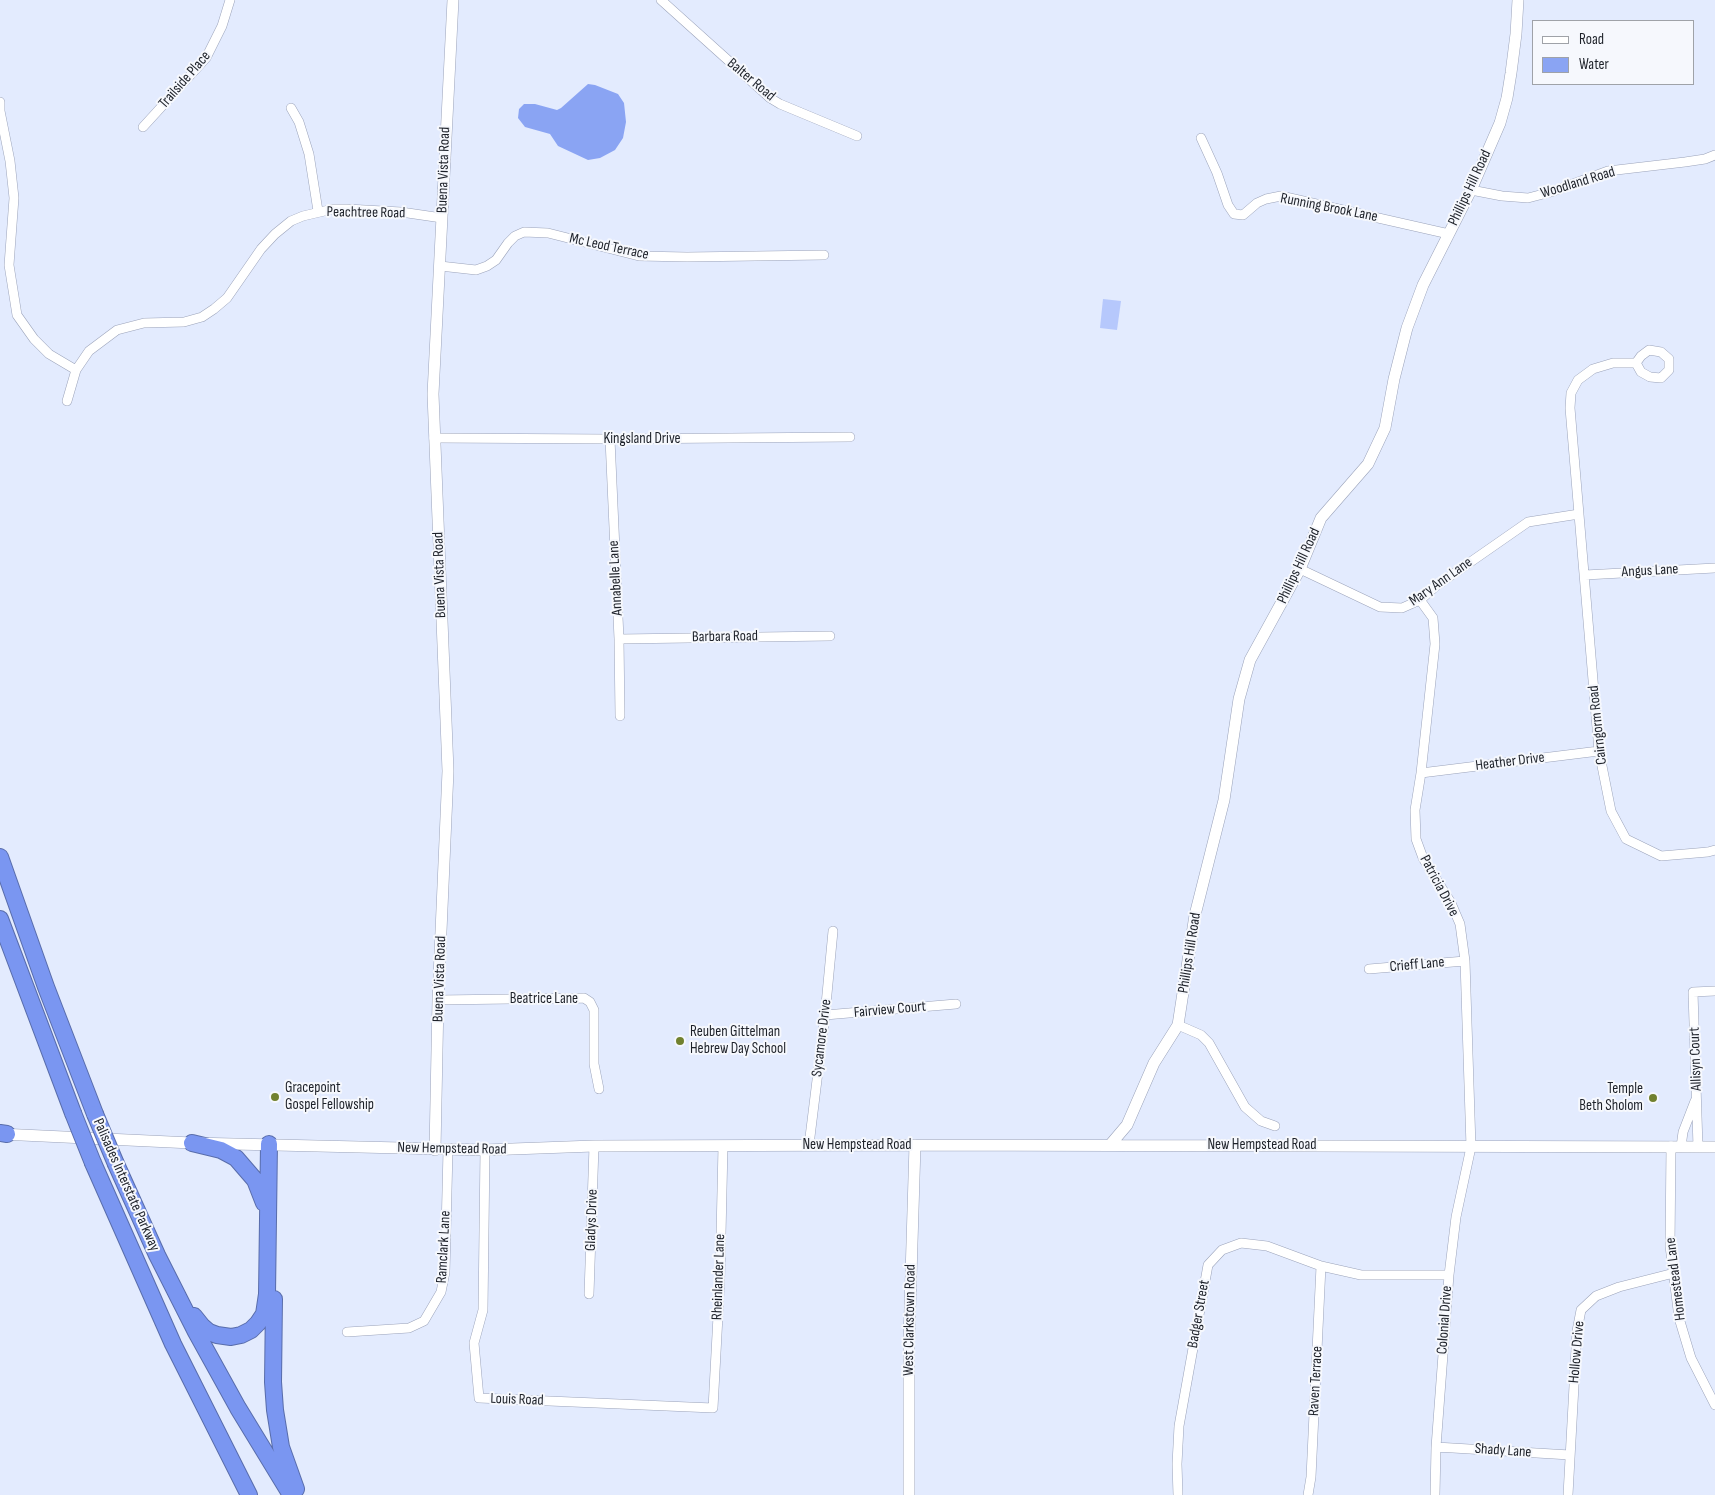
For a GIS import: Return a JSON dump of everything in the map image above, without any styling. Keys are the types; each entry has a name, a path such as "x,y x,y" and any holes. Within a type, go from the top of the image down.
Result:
{"highway":[{"name":"Palisades Interstate Parkway","path":"0,857 36,960 95,1114 145,1229 174,1290 215,1367 291,1495"},
{"name":"Palisades Interstate Parkway","path":"0,919 93,1164 178,1353 250,1495"},
{"path":"0,960 9,969 15,980 64,1091"},
{"path":"192,1143 221,1150 240,1162 257,1185 268,1213"},
{"path":"145,1229 199,1323 212,1334 230,1337 241,1335 250,1330 264,1314 267,1294 268,1213 272,1144"},
{"path":"272,1144 274,1400 281,1447 300,1495"}],"street":[{"name":"Trailside Place","path":"142,127 206,58 215,44 230,0"},
{"name":"Buena Vista Road","path":"435,1150 438,1000 448,771 434,438 434,351 453,0"},
{"name":"Balter Road","path":"661,0 770,98 780,104 858,136"},
{"name":"Phillips Hill Road","path":"1110,1144 1127,1125 1154,1063 1178,1025 1195,915 1224,800 1239,700 1250,660 1300,569 1321,518 1368,464 1385,428 1394,379 1407,328 1423,285 1471,190 1500,122 1507,98 1516,34 1518,0"},
{"path":"0,102 14,198 9,255 10,274 17,315 34,339 49,354 76,370"},
{"path":"291,108 299,122 309,154 318,212"},
{"name":"Running Brook Lane","path":"1201,138 1217,173 1228,205 1234,214 1243,215 1262,201 1281,196 1449,234"},
{"name":"Woodland Road","path":"1471,190 1502,196 1528,198 1608,172 1698,160 1715,155"},
{"name":"Peachtree Road","path":"67,401 76,370 89,351 117,330 144,323 184,322 202,317 227,298 261,249 275,234 291,222 318,212 347,209 401,212 442,218"},
{"name":"Mc Leod Terrace","path":"440,266 476,270 487,266 496,260 515,236 524,232 548,233 639,256 687,258 824,256"},
{"name":"Cairngorm Road","path":"1636,363 1613,363 1593,368 1578,380 1571,393 1570,408 1599,751 1611,811 1626,839 1661,856 1715,850"},
{"name":"Kingsland Drive","path":"434,438 850,437"},
{"name":"Annabelle Lane","path":"610,439 619,639 620,716"},
{"name":"Mary Ann Lane","path":"1300,569 1380,607 1402,608 1420,600 1444,580 1528,522 1579,514"},
{"name":"Angus Lane","path":"1585,575 1715,568"},
{"name":"Patricia Drive","path":"1420,600 1433,618 1436,644 1415,810 1416,839 1423,858 1451,903 1460,924 1465,961 1471,1147"},
{"name":"Barbara Road","path":"619,639 830,636"},
{"name":"Heather Drive","path":"1421,773 1599,751"},
{"name":"Sycamore Drive","path":"809,1145 833,931"},
{"name":"Crieff Lane","path":"1370,969 1465,961"},
{"name":"Allisyn Court","path":"1698,1147 1694,992 1715,991"},
{"name":"Beatrice Lane","path":"438,1000 584,998 590,1002 594,1010 594,1064 599,1088"},
{"name":"Fairview Court","path":"825,1015 956,1004"},
{"path":"1178,1025 1201,1036 1209,1043 1240,1099 1250,1113 1260,1121 1276,1126"},
{"name":"Homestead Lane","path":"1697,1096 1676,1147 1670,1246 1679,1318 1691,1358 1715,1405"},
{"name":"New Hempstead Road","path":"2,1134 192,1143 435,1150 594,1146 1110,1144 1715,1147"},
{"name":"West Clarkstown Road","path":"909,1495 909,1341 914,1145"},
{"name":"Gladys Drive","path":"589,1294 594,1146"},
{"name":"Rheinlander Lane","path":"713,1408 720,1279 723,1146"},
{"name":"Colonial Drive","path":"1435,1495 1436,1446 1449,1275 1456,1217 1471,1147"},
{"name":"Ramclark Lane","path":"347,1332 409,1328 424,1320 441,1292 445,1272 448,1150"},
{"name":"Louis Road","path":"484,1150 483,1310 474,1343 479,1398 713,1408"},
{"name":"Badger Street","path":"1178,1495 1177,1464 1180,1426 1208,1265 1222,1250 1241,1243 1267,1246 1321,1266 1361,1275 1449,1275"},
{"name":"Raven Terrace","path":"1308,1495 1311,1477 1321,1266"},
{"name":"Hollow Drive","path":"1568,1495 1577,1331 1581,1310 1596,1296 1619,1287 1674,1273"},
{"name":"Shady Lane","path":"1436,1446 1570,1455"}],"shaded area":[{"path":"1103,299 1121,301 1117,330 1100,328"}],"water":[{"path":"588,84 618,94 624,103 626,122 623,138 615,150 600,158 588,160 558,146 550,134 525,127 518,118 519,109 524,104 535,104 557,110"}],"place":[{"name":"Reuben Gittelman Hebrew Day School","path":"680,1041"},
{"name":"Gracepoint Gospel Fellowship","path":"275,1097"},
{"name":"Temple Beth Sholom","path":"1653,1098"}]}
